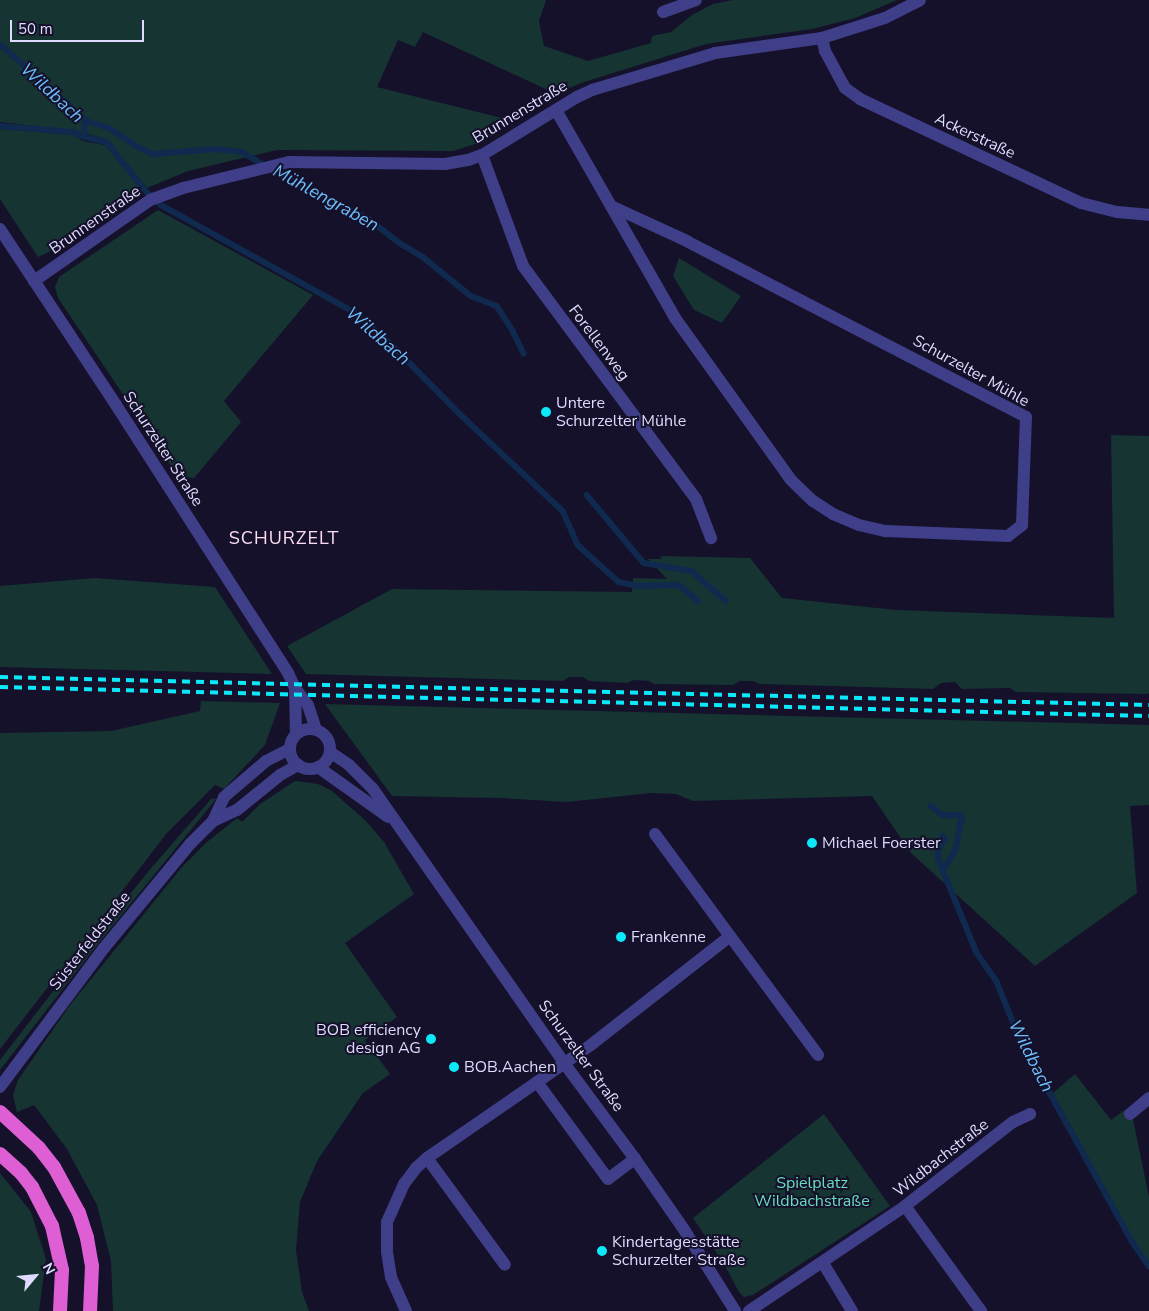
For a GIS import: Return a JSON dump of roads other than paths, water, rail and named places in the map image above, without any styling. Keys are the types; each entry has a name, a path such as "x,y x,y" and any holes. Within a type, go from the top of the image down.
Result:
{"highway":[{"path":"0,1112 39,1148 54,1167 79,1213 87,1238 92,1266 90,1311"},
{"path":"0,1154 21,1173 32,1187 52,1226 62,1270 60,1311"}],"street":[{"path":"663,12 696,0"},
{"name":"Brunnenstraße","path":"34,281 150,200 162,195 289,162 445,164 468,160 482,155 592,90 715,53 822,38 885,18 920,0"},
{"name":"Ackerstraße","path":"822,38 825,51 845,88 860,99 1081,203 1117,212 1149,215"},
{"name":"Schurzelter Mühle","path":"556,110 675,318 791,480 813,501 833,514 859,525 886,532 1008,536 1022,525 1026,417 687,241 613,207"},
{"name":"Forellenweg","path":"482,155 523,266 696,499 711,538"},
{"name":"Schurzelter Straße","path":"0,229 116,405 288,674 295,688 308,704 316,729"},
{"name":"Schurzelter Straße","path":"295,688 296,734"},
{"path":"305,729 316,729 327,738 330,752 328,758 318,767 308,769 298,765 292,758 290,749 296,734 305,729"},
{"name":"Süsterfeldstraße","path":"213,821 224,797 266,761 290,749"},
{"name":"Schurzelter Straße","path":"330,752 362,778 396,823 564,1063 683,1228 735,1311"},
{"name":"Süsterfeldstraße","path":"0,1087 133,912 190,844 213,821 236,810 280,776 298,765"},
{"name":"Schurzelter Straße","path":"318,767 396,823"},
{"path":"655,834 818,1055"},
{"path":"406,1311 391,1276 387,1251 387,1222 404,1184 427,1158 611,1030 730,936"},
{"path":"537,1082 608,1179 635,1159"},
{"path":"1130,1114 1149,1098"},
{"name":"Wildbachstraße","path":"749,1311 905,1206 1013,1122 1030,1114"},
{"path":"427,1158 505,1265"},
{"path":"905,1206 981,1311"},
{"path":"823,1263 852,1311"}],"waterway":[{"name":"Mühlengraben","path":"0,44 87,121 109,128 138,147 153,154 215,149 242,152 279,174 369,219 398,242 423,257 471,296 497,306 513,331 524,354"},
{"name":"Wildbach","path":"87,121 85,124 85,137 107,142 144,189 161,205 354,312 392,345 461,415 563,511 578,545 619,582 638,586 679,585 698,601"},
{"path":"0,126 73,132 85,137"},
{"name":"Mühlengraben","path":"587,495 644,563 692,571 726,601"},
{"name":"Mühlengraben","path":"931,806 943,815 960,815 962,818 956,850 944,870"},
{"name":"Wildbach","path":"943,836 945,839 939,850 939,860 977,953 997,982 1016,1029 1050,1093 1132,1241 1149,1266"}],"railway":[{"path":"0,677 1149,705"},
{"path":"0,687 1149,716"}],"place":[{"name":"Untere Schurzelter Mühle","path":"546,412"},
{"name":"Michael Foerster","path":"812,843"},
{"name":"Frankenne","path":"621,937"},
{"name":"BOB efficiency design AG","path":"431,1039"},
{"name":"BOB.Aachen","path":"454,1067"},
{"name":"Kindertagesstätte Schurzelter Straße","path":"602,1251"}],"district":[{"name":"SCHURZELT","path":"284,538"}],"park label":[{"name":"Spielplatz Wildbachstraße","path":"812,1192"}]}
